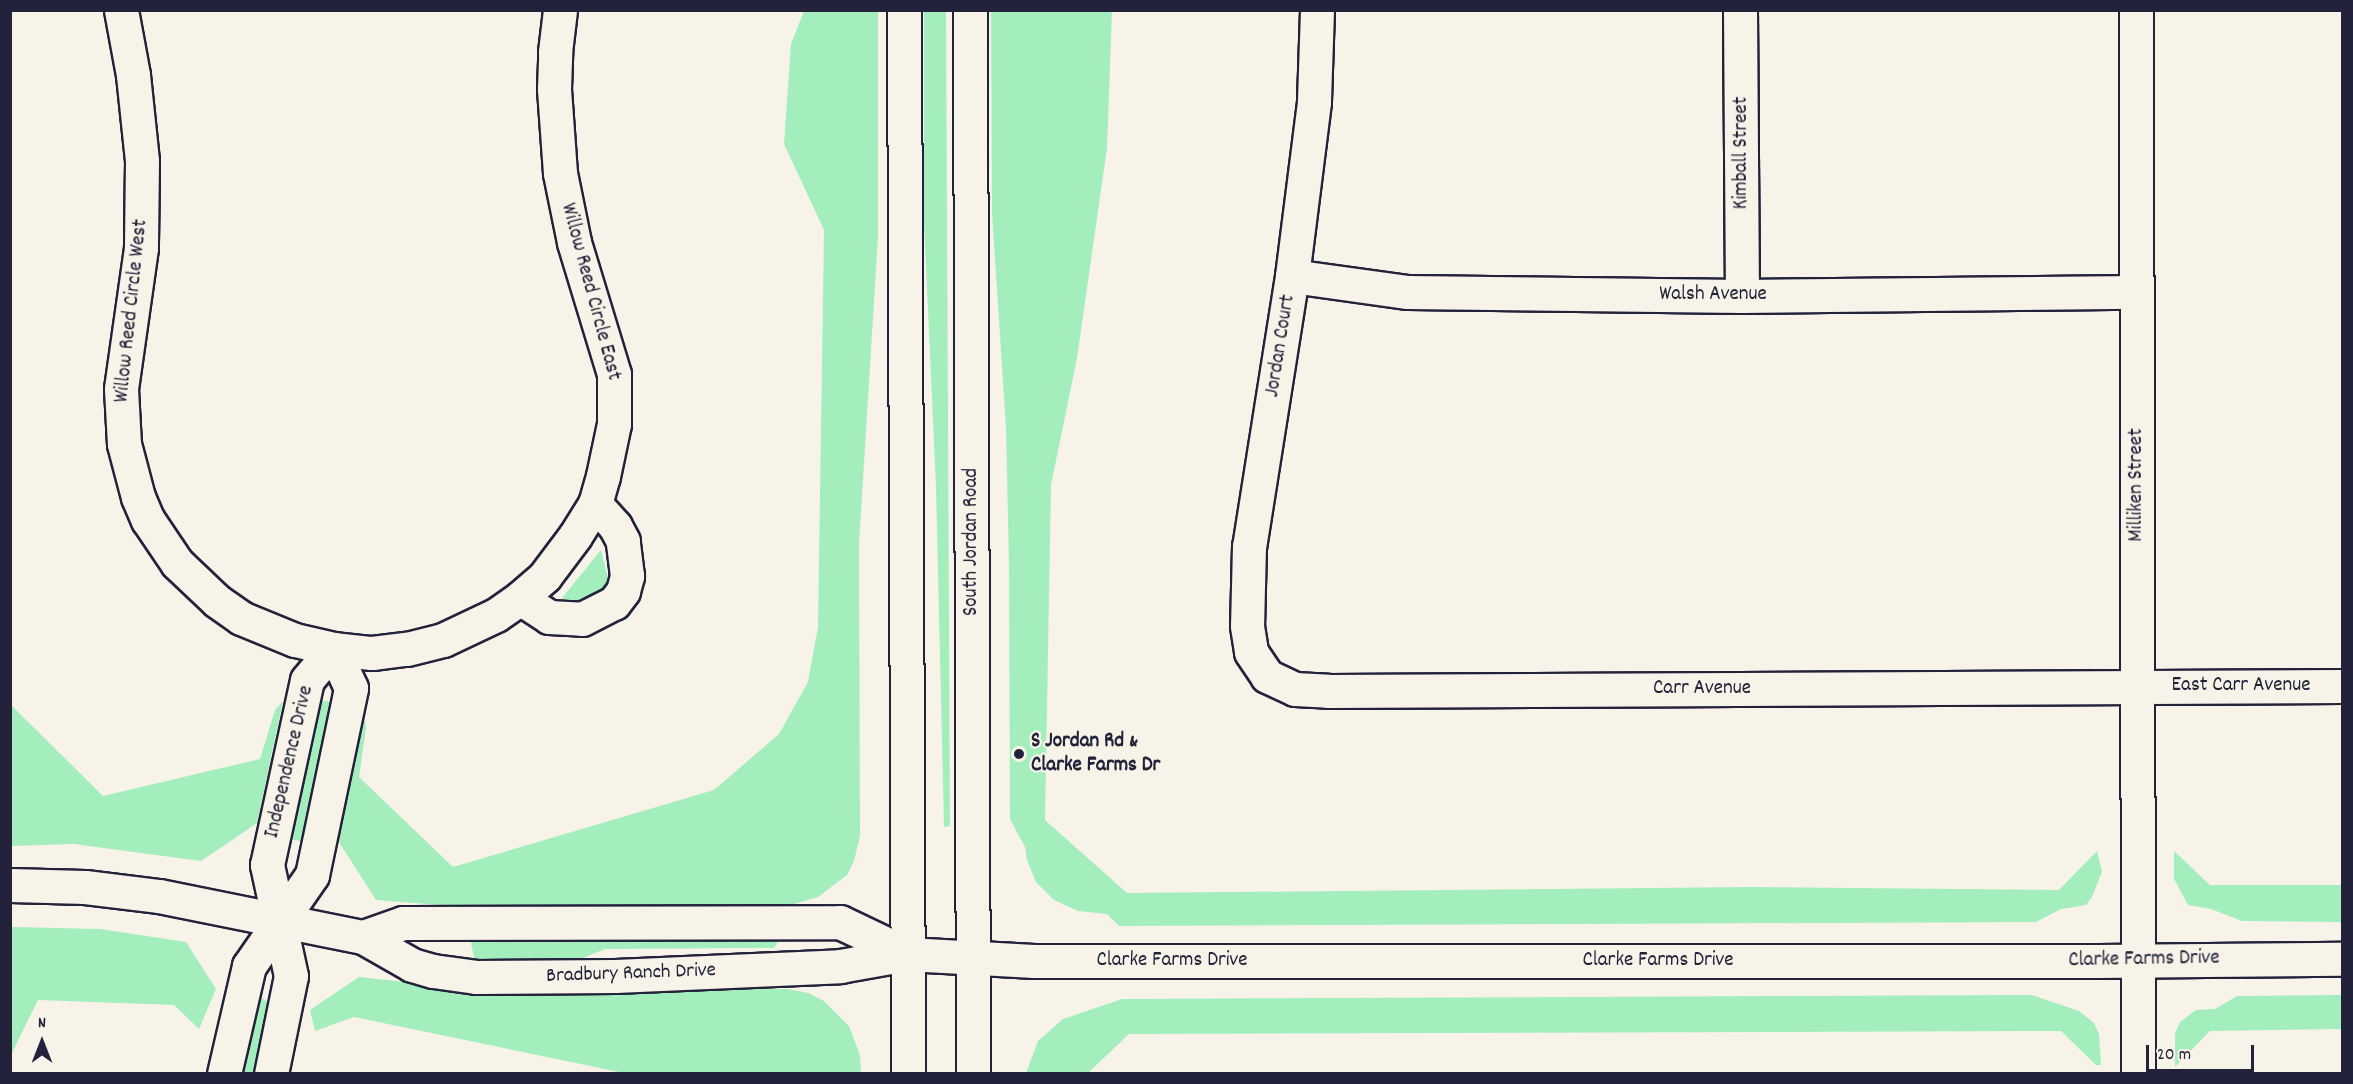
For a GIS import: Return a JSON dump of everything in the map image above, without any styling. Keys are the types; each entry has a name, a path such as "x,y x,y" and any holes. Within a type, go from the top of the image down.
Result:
{"street":[{"name":"Willow Reed Circle West","path":"121,10 133,75 142,161 141,248 121,389 124,444 138,497 148,520 177,563 217,601 241,618 271,632 333,649"},
{"name":"Willow Reed Circle East","path":"333,649 372,653 407,649 443,640 496,615 545,576 560,558 595,504 614,424 614,374 574,242 560,173 555,132 554,79 560,10"},
{"path":"904,10 908,1074"},
{"name":"South Jordan Road","path":"970,10 973,1074"},
{"name":"Jordan Court","path":"1267,676 1251,652 1247,626 1249,546 1292,276 1314,102 1317,10"},
{"name":"Kimball Street","path":"1740,10 1742,296"},
{"name":"Milliken Street","path":"2136,10 2138,1074"},
{"name":"Walsh Avenue","path":"1292,276 1408,292 1742,296 2136,292"},
{"path":"520,598 549,617 582,619 614,603 623,591 627,576 623,541 615,525 595,504"},
{"name":"Independence Drive","path":"224,1074 249,966 278,921 312,875 351,687 333,649 307,680 267,865 278,921 291,976 271,1074"},
{"name":"Carr Avenue","path":"1267,676 1295,689 1329,691 2139,687"},
{"name":"East Carr Avenue","path":"2139,687 2343,686"},
{"name":"Bradbury Ranch Drive","path":"10,885 123,890 363,937 412,965 434,972 476,977 615,976 840,966 907,954 973,960"},
{"name":"Bradbury Ranch Drive","path":"363,937 403,923 840,922 907,954"},
{"name":"Clarke Farms Drive","path":"973,960 2343,959"}],"green space":[{"path":"804,11 878,11 878,237 859,544 860,836 854,861 847,875 818,897 777,909 491,909 376,900 337,839 363,709 366,728 359,777 453,867 714,790 779,734 808,682 818,627 824,230 784,144 791,44"},
{"path":"924,11 946,11 950,826 944,827 936,487 924,222"},
{"path":"991,11 1112,11 1107,148 1077,358 1051,485 1045,820 1127,893 1751,887 2059,890 2097,851 2102,872 2092,897 2086,905 2061,909 2036,922 1119,926 1107,914 1078,911 1054,900 1036,882 1027,860 1025,847 1010,819 1006,428 992,213"},
{"path":"601,550 608,578 602,591 573,602 562,598"},
{"path":"283,701 257,823 201,861 74,844 11,846 11,705 103,796 260,759 275,710"},
{"path":"319,701 328,701 331,706 305,839 299,841 291,839 288,834"},
{"path":"2174,851 2210,885 2342,885 2342,922 2242,921 2211,909 2188,905 2174,879"},
{"path":"11,927 100,929 186,942 216,989 199,1029 174,1005 38,1000 11,1055"},
{"path":"477,936 776,936 778,942 774,948 605,949 578,960 475,962 471,943"},
{"path":"359,977 468,989 788,989 808,993 824,1001 849,1026 860,1055 861,1073 624,1073 354,1017 315,1031 310,1010"},
{"path":"2032,995 2079,1011 2094,1023 2099,1034 2101,1065 2096,1065 2061,1031 1129,1034 1088,1073 1026,1073 1038,1041 1063,1019 1122,999"},
{"path":"2342,995 2342,1029 2210,1031 2175,1067 2175,1034 2180,1022 2196,1010 2215,1009 2237,996"},
{"path":"262,998 271,1005 257,1073 239,1074 257,1000"}],"place":[{"name":"S Jordan Rd & Clarke Farms Dr","path":"1019,754"}]}
